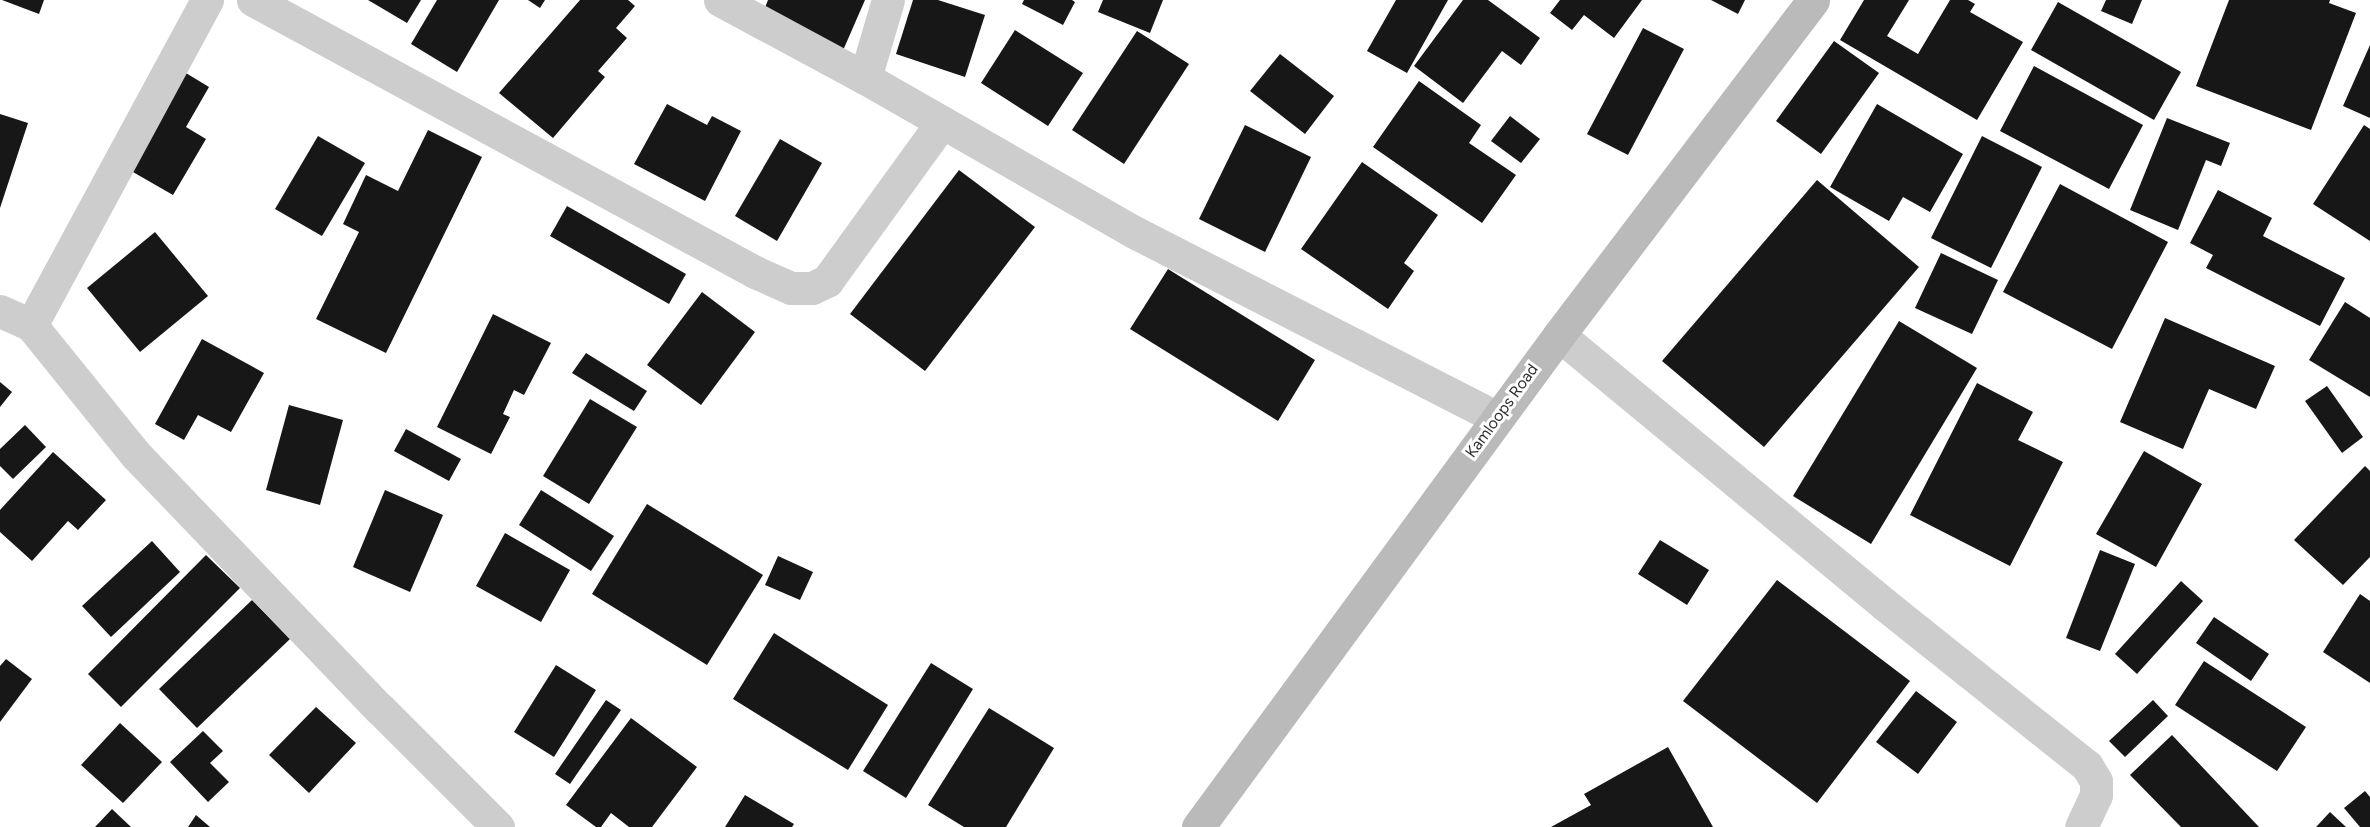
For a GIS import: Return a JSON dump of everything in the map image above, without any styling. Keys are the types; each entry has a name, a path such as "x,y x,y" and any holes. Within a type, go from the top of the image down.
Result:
{"main road":[{"name":"Kamloops Road","path":"1198,827 1559,334 1813,0"}],"street":[{"path":"31,325 207,0"},
{"path":"253,0 734,261 791,288 812,288 827,281 942,122"},
{"path":"720,0 865,78 1136,233 1497,418"},
{"path":"865,78 888,0"},
{"path":"0,311 31,325 136,455 380,709 498,827"},
{"path":"1559,334 1884,604 2087,766 2096,781 2096,795 2083,826"}],"building":[{"path":"2,0 44,0 39,14"},
{"path":"368,0 421,0 407,23"},
{"path":"437,0 499,0 457,72 411,44"},
{"path":"528,0 545,0 540,8"},
{"path":"580,0 628,0 635,6 616,28 627,38 598,71 605,77 553,138 499,93"},
{"path":"768,0 865,0 841,55 760,20"},
{"path":"913,0 938,0 985,15 965,77 896,54"},
{"path":"1024,0 1072,0 1075,2 1063,25 1022,4"},
{"path":"1103,0 1163,0 1150,33 1098,12"},
{"path":"1396,0 1448,0 1407,73 1367,51"},
{"path":"1463,0 1488,0 1540,38 1521,65 1502,51 1463,103 1414,66"},
{"path":"1560,0 1642,0 1614,38 1584,15 1572,30 1550,13"},
{"path":"1711,0 1745,0 1738,14"},
{"path":"1864,0 1909,0 1887,36 1918,54 1950,0 1968,0 1975,4 1970,12 2023,42 1977,120 1840,40"},
{"path":"2106,0 2142,0 2132,24 2101,11"},
{"path":"2229,0 2330,0 2329,3 2356,13 2311,130 2196,86"},
{"path":"2058,2 2181,72 2154,120 2031,50"},
{"path":"1643,28 1684,49 1628,155 1587,134"},
{"path":"1015,30 1083,73 1048,126 981,83"},
{"path":"1137,31 1189,64 1124,164 1072,130"},
{"path":"1834,41 1879,73 1821,154 1776,121"},
{"path":"2370,45 2370,118 2343,106"},
{"path":"1280,54 1334,96 1305,134 1250,91"},
{"path":"2034,66 2143,125 2109,189 2000,131"},
{"path":"176,67 209,87 186,127 206,139 173,195 119,164"},
{"path":"1419,81 1481,125 1469,143 1516,175 1482,223 1373,147"},
{"path":"667,104 707,125 712,116 741,131 705,201 634,164"},
{"path":"1877,104 1963,154 1930,212 1903,197 1889,221 1830,187"},
{"path":"0,114 28,123 0,208"},
{"path":"1510,116 1540,139 1521,163 1491,141"},
{"path":"2167,118 2230,143 2221,166 2206,160 2178,230 2130,210"},
{"path":"1245,125 1311,157 1265,252 1199,219"},
{"path":"2364,125 2370,129 2370,241 2313,204"},
{"path":"428,130 482,157 386,353 316,319 359,232 343,224 366,175 398,191"},
{"path":"318,136 365,163 322,236 275,209"},
{"path":"1982,136 2042,167 1991,268 1931,238"},
{"path":"780,139 822,163 777,241 735,216"},
{"path":"1362,162 1438,215 1404,263 1414,271 1388,309 1301,249"},
{"path":"959,170 1035,227 925,371 850,314"},
{"path":"1817,180 1919,267 1764,447 1662,361"},
{"path":"2060,184 2168,242 2112,349 2003,292"},
{"path":"2218,190 2272,218 2263,236 2345,278 2320,326 2206,268 2213,255 2190,243"},
{"path":"567,206 686,274 669,304 550,236"},
{"path":"155,232 208,296 140,352 87,288"},
{"path":"1941,253 1998,280 1972,334 1915,308"},
{"path":"1168,269 1315,360 1278,421 1130,329"},
{"path":"702,292 755,332 701,405 647,365"},
{"path":"2345,302 2370,318 2370,397 2309,360"},
{"path":"493,314 551,343 524,395 514,390 503,414 510,417 491,454 437,427"},
{"path":"2165,318 2275,366 2256,409 2209,389 2183,449 2120,422"},
{"path":"1899,321 1977,368 1871,544 1793,496"},
{"path":"202,339 264,373 231,432 198,415 184,440 155,424"},
{"path":"586,353 647,391 634,411 572,373"},
{"path":"0,382 12,392 0,407"},
{"path":"1977,383 2033,412 2018,440 2063,462 2010,566 1910,515"},
{"path":"2327,386 2363,437 2342,453 2305,401"},
{"path":"590,399 637,427 589,504 543,476"},
{"path":"289,405 343,420 320,505 266,490"},
{"path":"25,425 46,447 13,479 0,466 0,449"},
{"path":"406,429 461,459 449,481 394,451"},
{"path":"2144,451 2202,484 2156,567 2096,534"},
{"path":"53,452 106,500 78,530 68,521 32,561 0,532 0,510"},
{"path":"2365,466 2370,471 2370,557 2343,585 2294,540"},
{"path":"385,490 443,515 410,592 353,567"},
{"path":"541,490 614,536 591,571 519,525"},
{"path":"647,504 763,575 707,665 592,594"},
{"path":"505,533 570,570 541,622 476,586"},
{"path":"1660,540 1709,570 1687,605 1638,574"},
{"path":"152,541 180,572 111,637 82,606"},
{"path":"2100,550 2135,564 2100,651 2066,638"},
{"path":"206,555 240,588 121,707 88,674"},
{"path":"778,556 813,572 800,600 765,585"},
{"path":"1777,580 1910,681 1817,803 1683,701"},
{"path":"2181,581 2203,601 2137,674 2115,654"},
{"path":"2360,594 2370,601 2370,683 2323,652"},
{"path":"252,600 290,639 197,728 159,689"},
{"path":"2214,617 2269,654 2251,681 2196,643"},
{"path":"774,633 888,705 848,770 733,699"},
{"path":"6,659 32,679 0,722 0,666"},
{"path":"2204,661 2306,727 2277,771 2175,705"},
{"path":"931,663 973,689 906,798 863,771"},
{"path":"556,665 596,690 554,757 514,732"},
{"path":"1916,691 1957,722 1918,774 1876,742"},
{"path":"606,700 621,710 570,784 555,774"},
{"path":"2153,700 2168,716 2125,757 2109,741"},
{"path":"316,707 356,743 309,793 269,755"},
{"path":"989,708 1054,748 1006,827 964,827 928,805"},
{"path":"631,718 697,767 652,827 629,827 611,813 601,827 596,827 566,805"},
{"path":"120,723 162,762 123,803 81,765"},
{"path":"203,731 223,751 210,763 229,782 208,802 170,762"},
{"path":"2172,735 2259,827 2181,827 2130,775"},
{"path":"1668,747 1713,827 1551,827 1591,805 1584,794"},
{"path":"2365,791 2370,797 2370,827 2360,827 2344,808"},
{"path":"745,795 794,824 792,827 725,827"},
{"path":"112,809 131,827 95,827"},
{"path":"2330,812 2346,827 2316,827"},
{"path":"196,815 210,827 188,827"}]}
